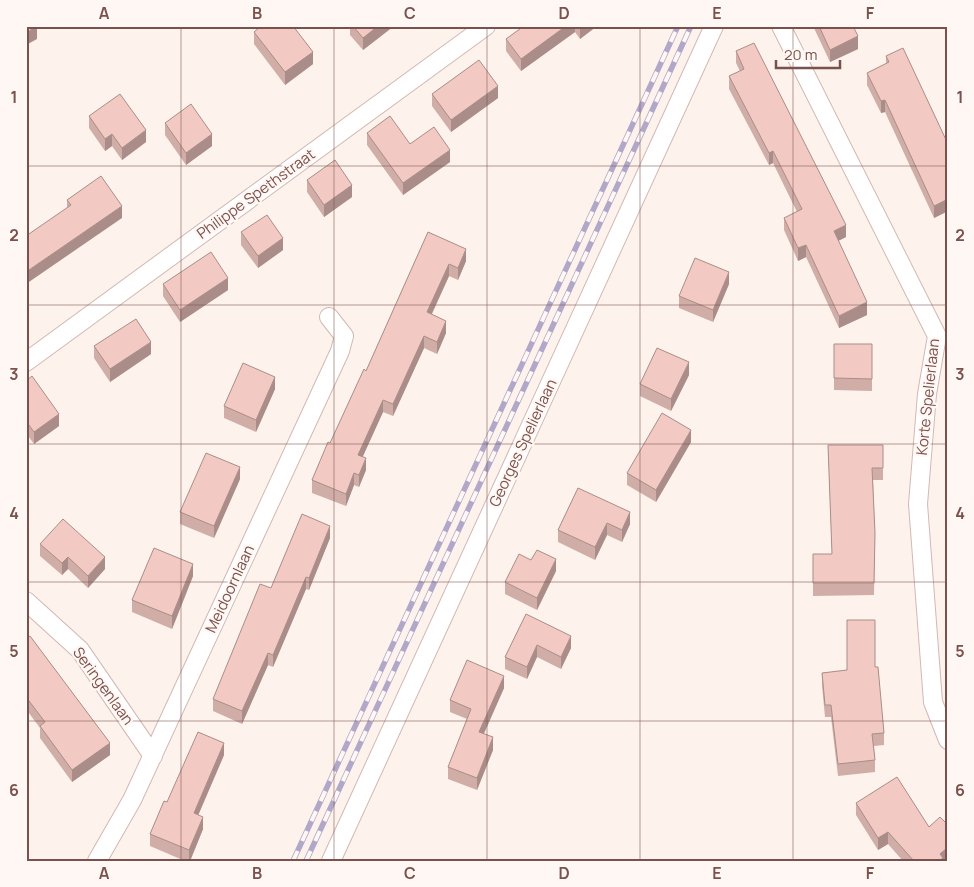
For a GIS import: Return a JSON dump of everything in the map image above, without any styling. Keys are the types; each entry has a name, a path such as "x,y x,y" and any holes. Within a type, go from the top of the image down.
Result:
{"street":[{"name":"Philippe Spethstraat","path":"26,362 486,26"},
{"name":"Georges Spelierlaan","path":"331,861 714,26"},
{"name":"Korte Spelierlaan","path":"781,26 942,333 927,394 918,504 933,702 948,740"},
{"name":"Meidoornlaan","path":"97,861 132,800 153,756 340,351 344,336 329,316"},
{"name":"Seringenlaan","path":"26,601 80,650 153,756"}],"building":[{"path":"26,26 37,26 26,33"},
{"path":"261,26 293,26 313,52 285,72 254,32"},
{"path":"353,26 378,26 363,38"},
{"path":"524,26 566,26 521,59 506,39"},
{"path":"819,26 853,26 858,36 830,50"},
{"path":"754,43 846,225 834,231 867,302 839,316 806,245 798,248 784,218 802,209 773,151 769,153 729,76 744,69 736,51"},
{"path":"903,48 948,144 948,199 934,206 885,100 881,101 867,73 889,62 886,56"},
{"path":"479,60 498,86 451,120 432,94"},
{"path":"120,94 146,130 122,148 112,134 105,139 89,116"},
{"path":"191,104 212,134 186,153 165,123"},
{"path":"390,116 410,144 434,127 450,150 403,183 367,133"},
{"path":"335,160 352,185 324,205 307,180"},
{"path":"101,176 122,206 26,272 26,236 71,205 67,200"},
{"path":"267,215 283,238 258,256 241,232"},
{"path":"428,232 466,249 458,268 449,264 427,312 446,321 437,342 424,336 393,404 383,400 358,455 366,458 359,475 354,473 346,494 312,480 328,442 330,443 364,369 366,371"},
{"path":"211,252 228,278 180,310 163,284"},
{"path":"695,258 729,272 713,310 679,296"},
{"path":"136,319 151,342 110,369 94,346"},
{"path":"834,344 872,344 872,379 834,378"},
{"path":"657,348 689,362 671,399 640,384"},
{"path":"243,363 275,377 256,420 224,406"},
{"path":"32,376 59,414 34,432 26,421 26,381"},
{"path":"662,413 691,430 656,490 627,473"},
{"path":"828,445 883,445 883,468 872,468 875,533 874,583 813,583 813,554 832,554"},
{"path":"206,453 240,467 214,526 180,512"},
{"path":"578,488 630,512 622,530 607,523 595,547 558,530"},
{"path":"302,514 330,526 309,578 306,577 273,655 268,653 242,711 213,699 260,584 271,588"},
{"path":"63,519 105,557 88,576 68,557 62,563 40,544"},
{"path":"154,548 193,564 172,616 132,600"},
{"path":"537,550 556,559 537,598 505,582 519,554 531,560"},
{"path":"526,614 571,636 561,657 537,645 527,667 505,657"},
{"path":"847,620 875,620 875,667 878,667 884,733 872,734 875,760 838,764 831,705 825,705 822,673 847,670"},
{"path":"30,636 110,743 72,770 40,726 45,722 26,697 26,638"},
{"path":"467,660 504,676 479,732 493,737 477,778 448,767 471,709 450,700"},
{"path":"198,732 224,743 194,813 203,817 189,850 150,834 164,801 167,802"},
{"path":"897,777 929,827 940,817 948,825 948,847 940,854 943,858 939,861 914,861 888,832 878,838 856,803"}],"railway":[{"path":"293,861 678,26"},
{"path":"306,861 691,26"}]}
